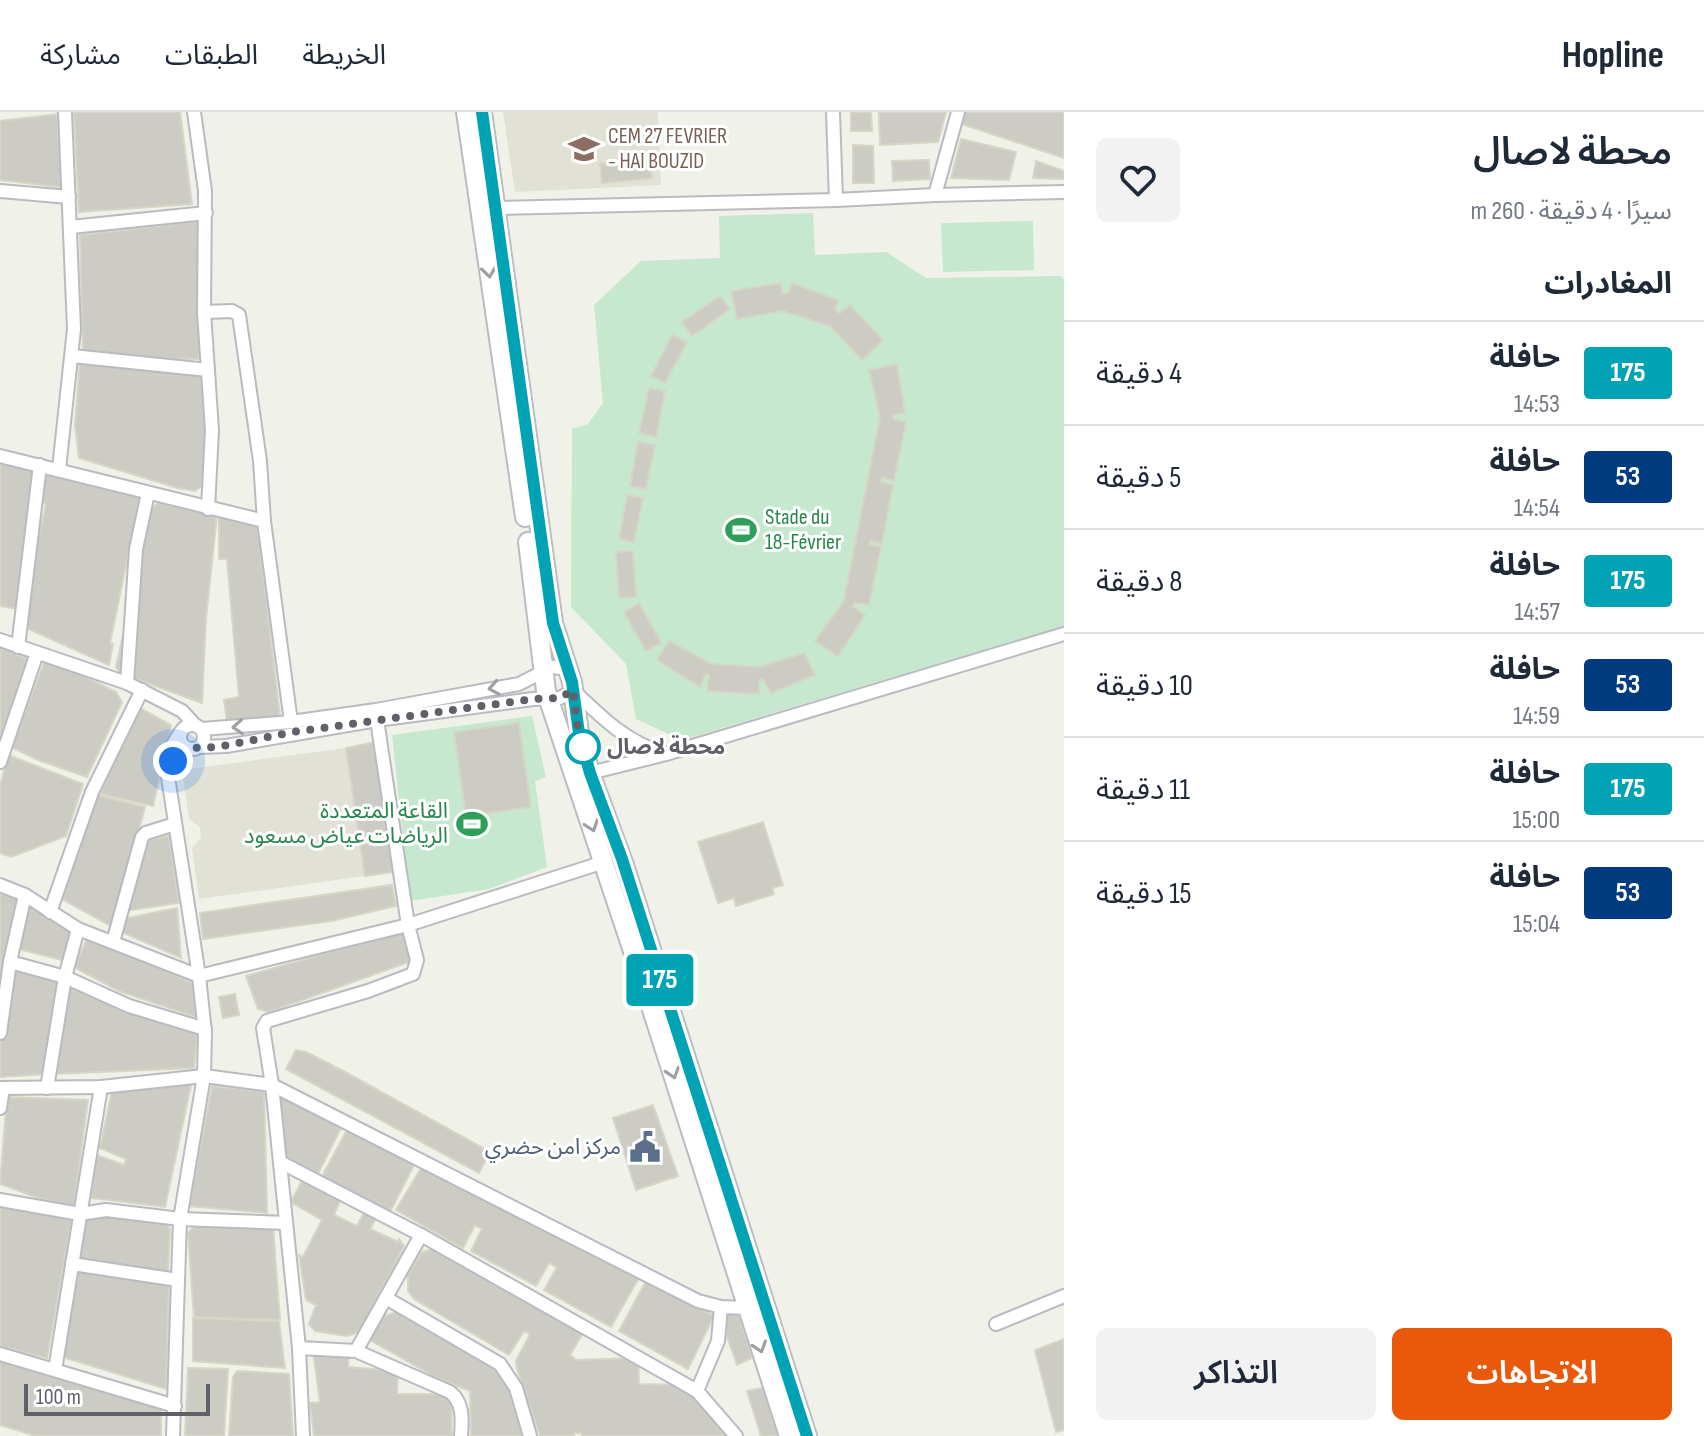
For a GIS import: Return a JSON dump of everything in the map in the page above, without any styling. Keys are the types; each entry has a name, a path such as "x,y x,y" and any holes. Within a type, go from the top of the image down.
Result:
{"main road":[{"path":"466,112 548,699 604,862 789,1436"},
{"path":"482,112 553,623 573,690 579,733 807,1436"}],"street":[{"path":"59,469 72,356 71,227 65,112"},
{"path":"194,112 206,213 204,312 212,441 208,509"},
{"path":"833,112 836,200"},
{"path":"935,195 958,112"},
{"path":"0,191 69,197"},
{"path":"495,208 1064,192"},
{"path":"71,227 206,213"},
{"path":"204,312 232,311 239,315 291,722"},
{"path":"72,356 208,370"},
{"path":"0,456 264,521"},
{"path":"18,647 40,465"},
{"path":"127,683 136,549 148,493"},
{"path":"590,773 666,754 1064,634"},
{"path":"0,640 127,683 182,711 205,737 177,756 167,771"},
{"path":"0,762 37,653"},
{"path":"173,1436 180,1219 204,1076 205,1029 167,771 169,751 181,731 190,724 199,727 291,722 519,684 552,667 568,669"},
{"path":"50,912 92,792 142,690"},
{"path":"164,703 181,731 182,743 193,748 218,747 377,720 560,698 573,690 602,719 626,737 666,754"},
{"path":"303,1436 299,1348 272,1085 263,1031 266,1023 413,974 417,960 408,925 377,720"},
{"path":"113,942 142,837 175,824"},
{"path":"0,885 25,895 78,929 199,976 408,925 604,862"},
{"path":"0,1033 10,962 25,895"},
{"path":"47,1088 65,977 78,929"},
{"path":"10,962 65,977 129,1006 205,1029"},
{"path":"0,1108 2,1088 101,1087 204,1076 272,1085 698,1301 721,1307 747,1308"},
{"path":"55,1370 101,1087"},
{"path":"280,1162 421,1235 697,1391 736,1436"},
{"path":"0,1200 80,1214 106,1210 180,1219 286,1223"},
{"path":"356,1351 421,1235"},
{"path":"72,1264 178,1280"},
{"path":"996,1324 1064,1296"},
{"path":"386,1298 500,1364 516,1388 530,1436"},
{"path":"697,1391 718,1341 721,1307"},
{"path":"299,1348 356,1351 455,1396 461,1408 461,1436"},
{"path":"0,1354 175,1406"}],"shaded area":[{"name":"CEM 27 FEVRIER - HAI BOUZID","path":"503,112 658,112 661,185 515,192"},
{"path":"346,748 365,876 199,899 192,848 201,838 200,827 189,819 182,770"}],"green space":[{"name":"Stade du 18-Février","path":"813,213 815,255 886,252 926,278 1061,276 1064,280 1064,626 682,740 636,719 626,664 571,607 572,429 588,424 603,403 594,305 641,261 720,258 719,216"},
{"path":"1033,221 1034,270 943,272 941,223"},
{"name":"القاعة المتعددة الرياضات عياض مسعود","path":"532,716 546,777 535,781 547,867 489,889 410,901 392,735"}],"building":[{"path":"74,112 180,112 192,204 79,212"},
{"path":"851,112 871,112 872,131 851,131"},
{"path":"879,112 946,112 938,142 880,145"},
{"path":"966,112 1064,112 1064,158 962,124"},
{"path":"57,114 61,187 0,180 0,121"},
{"path":"961,139 1016,152 1009,180 951,178"},
{"path":"853,145 873,146 874,183 853,183"},
{"path":"650,159 652,178 602,183 600,164"},
{"path":"929,160 930,179 893,181 892,161"},
{"path":"1036,161 1064,171 1064,179 1033,178"},
{"path":"201,221 199,359 130,358 83,353 80,235"},
{"path":"781,283 782,293 788,293 792,283 838,300 835,310 840,313 850,305 883,340 862,360 830,326 783,311 737,319 731,291"},
{"path":"720,296 730,309 692,336 682,322"},
{"path":"672,335 687,342 665,383 651,376"},
{"path":"80,360 205,375 205,484 195,491 178,488 79,458 75,425"},
{"path":"897,364 905,413 893,415 893,419 906,422 894,481 882,477 881,482 893,485 882,543 870,541 869,544 881,547 869,605 855,603 852,606 865,615 838,656 815,641 844,601 880,417 869,370"},
{"path":"649,388 665,391 656,437 639,433"},
{"path":"638,442 655,445 646,489 630,486"},
{"path":"0,463 35,471 18,609 0,606"},
{"path":"47,472 140,497 110,643 113,644 109,665 26,628 37,544 46,505 41,500"},
{"path":"627,495 643,498 634,542 619,539"},
{"path":"158,503 217,515 206,618 202,703 120,673 116,667 151,509"},
{"path":"219,517 257,523 280,716 227,722 224,700 239,697 227,559 219,559"},
{"path":"633,551 636,597 619,598 616,552"},
{"path":"639,603 661,643 646,651 624,612"},
{"path":"669,641 712,664 760,667 804,653 815,675 771,693 763,679 759,681 759,694 707,691 709,675 706,674 700,687 657,660"},
{"path":"0,648 28,659 0,741"},
{"path":"46,658 116,692 122,702 87,777 11,747"},
{"path":"136,706 171,725 153,806 101,794 106,771"},
{"path":"519,723 531,807 466,816 454,732"},
{"path":"375,742 393,872 365,876 346,748"},
{"path":"8,755 83,784 66,836 11,857 0,853 0,786"},
{"path":"97,795 145,807 115,917 109,925 62,899"},
{"path":"763,822 783,885 772,888 774,894 736,906 734,898 718,903 698,842"},
{"path":"169,836 179,903 124,911 142,841"},
{"path":"392,885 396,906 331,921 203,939 200,913"},
{"path":"0,892 21,898 0,1001"},
{"path":"25,901 72,926 66,961 14,948"},
{"path":"177,908 181,958 119,931 122,919"},
{"path":"402,931 412,961 269,1012 258,1009 246,976"},
{"path":"89,935 192,983 196,1017 119,991 74,967"},
{"path":"12,965 62,980 46,1074 0,1077 0,1049"},
{"path":"70,985 125,1012 197,1032 194,1068 53,1074"},
{"path":"235,994 239,1015 223,1018 219,997"},
{"path":"296,1050 347,1073 490,1152 479,1173 286,1069"},
{"path":"191,1085 165,1207 91,1198 97,1155 124,1165 126,1159 100,1148 112,1091"},
{"path":"212,1086 264,1091 267,1213 189,1206"},
{"path":"282,1091 343,1124 317,1176 288,1161 285,1155"},
{"path":"7,1097 88,1100 74,1206 41,1199 0,1184"},
{"name":"مركز امن حضري","path":"653,1105 678,1176 636,1190 613,1118"},
{"path":"349,1126 415,1163 389,1214 321,1178"},
{"path":"423,1165 640,1276 611,1327 544,1290 557,1267 549,1263 536,1286 471,1251 482,1229 475,1225 463,1248 396,1210"},
{"path":"304,1177 341,1199 334,1215 357,1226 365,1211 376,1218 370,1229 398,1242 399,1239 404,1246 361,1329 354,1334 346,1336 315,1331 309,1324 316,1305 306,1300 299,1255 303,1257 322,1220 291,1202"},
{"path":"4,1205 72,1217 47,1358 0,1346 0,1208"},
{"path":"96,1213 164,1220 170,1229 168,1274 79,1262 86,1221"},
{"path":"195,1225 273,1227 280,1320 194,1317 188,1233"},
{"path":"432,1249 585,1330 570,1355 576,1360 638,1358 639,1384 684,1385 729,1436 582,1436 581,1433 574,1433 574,1436 540,1436 516,1361 530,1334 524,1331 509,1355 414,1299 408,1291 408,1275 422,1252"},
{"path":"76,1267 169,1280 166,1389 63,1357"},
{"path":"646,1281 714,1316 688,1369 619,1331"},
{"path":"737,1308 752,1358 737,1365 724,1328 723,1312"},
{"path":"399,1311 503,1368 523,1436 471,1436 470,1391 437,1378 368,1339 382,1317"},
{"path":"193,1318 279,1321 285,1368 193,1361"},
{"path":"1064,1339 1064,1430 1056,1432 1035,1350"},
{"path":"313,1352 349,1353 348,1367 398,1371 397,1394 451,1394 452,1436 314,1436 310,1403 320,1402"},
{"path":"0,1357 161,1406 161,1436 36,1436 0,1425"},
{"path":"188,1368 228,1369 224,1436 185,1436"},
{"path":"237,1371 289,1374 293,1436 229,1436 233,1377"},
{"path":"763,1388 778,1436 761,1436 747,1391"}],"bus line":[{"name":"175","path":"482,112 553,623 572,682 579,733 807,1436"}],"place":[{"name":"CEM 27 FEVRIER - HAI BOUZID","path":"584,149"},
{"name":"Stade du 18-Février","path":"741,530"},
{"name":"محطة لاصال","path":"583,747"},
{"name":"القاعة المتعددة الرياضات عياض مسعود","path":"472,824"},
{"name":"مركز امن حضري","path":"645,1147"}],"route":[{"path":"173,761 187,748 218,747 377,720 533,699 555,699 573,690 585,753 583,747"}]}
